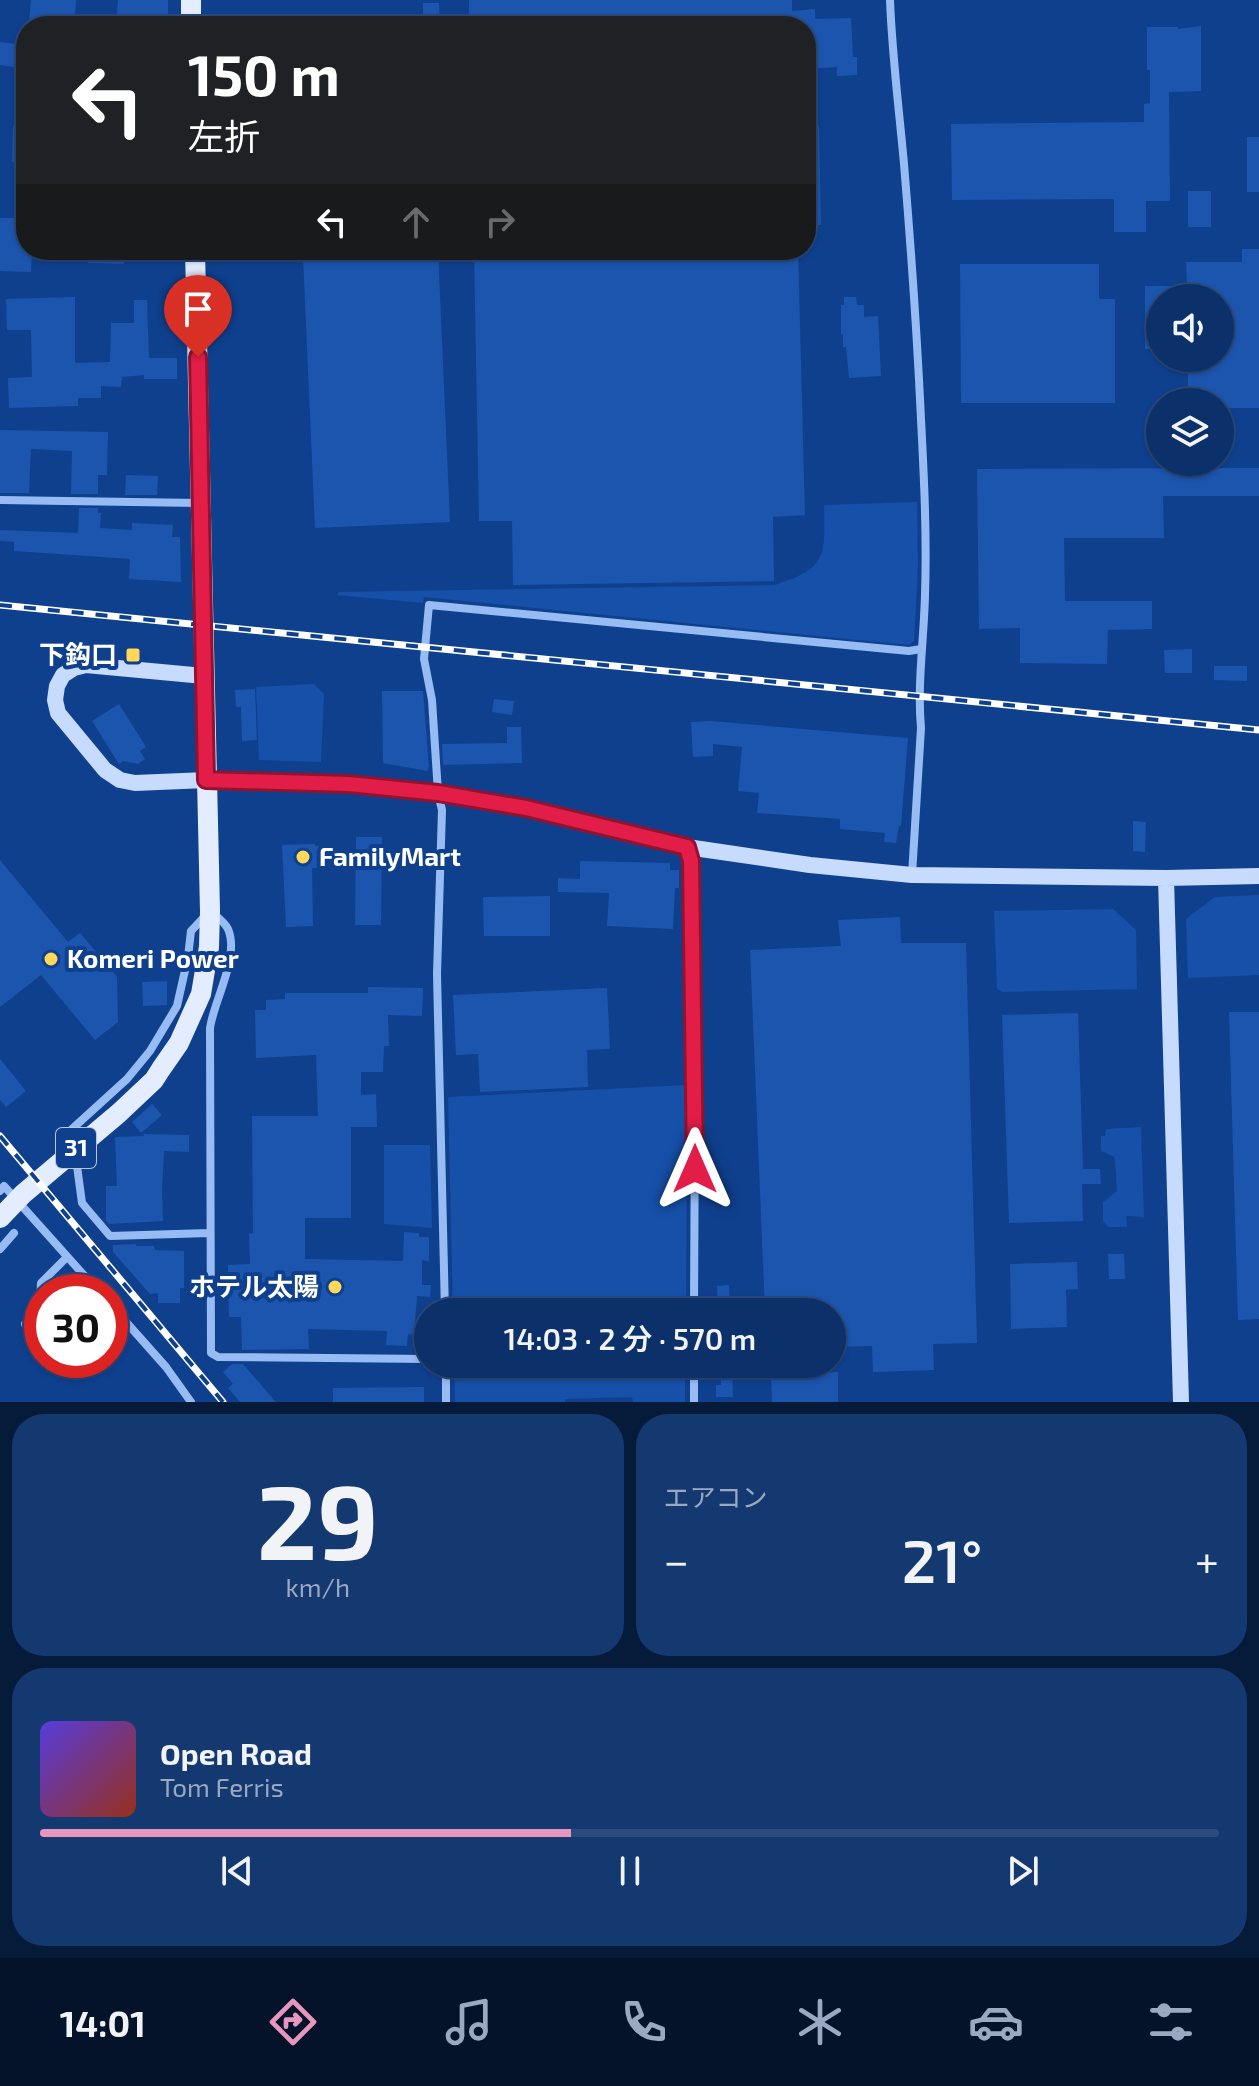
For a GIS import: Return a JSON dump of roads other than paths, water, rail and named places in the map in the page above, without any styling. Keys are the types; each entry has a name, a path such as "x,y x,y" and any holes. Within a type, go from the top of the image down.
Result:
{"main road":[{"name":"31","path":"7,1226 23,1194 154,1080 179,1043 201,994 209,947 210,911 195,260"}],"street":[{"path":"890,0 909,221 926,552 921,728 912,875"},
{"path":"0,500 202,504"},
{"path":"445,1298 437,974 442,810 438,793 431,690 424,659 429,605 909,651 921,649"},
{"path":"204,676 86,665 63,675 55,700 58,713 105,770 120,780 135,783 206,780 349,784 438,793 526,808 687,847 810,865 912,875 1259,876"},
{"path":"687,847 691,861 695,1111 694,1298"},
{"path":"1166,878 1181,1402"},
{"path":"209,1233 110,1236 82,1203 72,1129 127,1079 150,1051 177,1006 191,931 210,911 229,932 230,961 210,1028 211,1353 218,1357 414,1359"},
{"path":"1,1186 83,1274"},
{"path":"0,1249 7,1226"},
{"path":"50,1274 67,1257"},
{"path":"128,1324 166,1367 191,1402"},
{"path":"446,1378 446,1402"},
{"path":"694,1378 694,1402"}],"railway":[{"path":"0,605 1259,730"},
{"path":"0,1136 223,1402"}],"place":[{"name":"下鈎口","path":"133,655"},
{"name":"FamilyMart","path":"303,857"},
{"name":"Komeri Power","path":"51,959"},
{"name":"ホテル太陽","path":"335,1287"}]}
